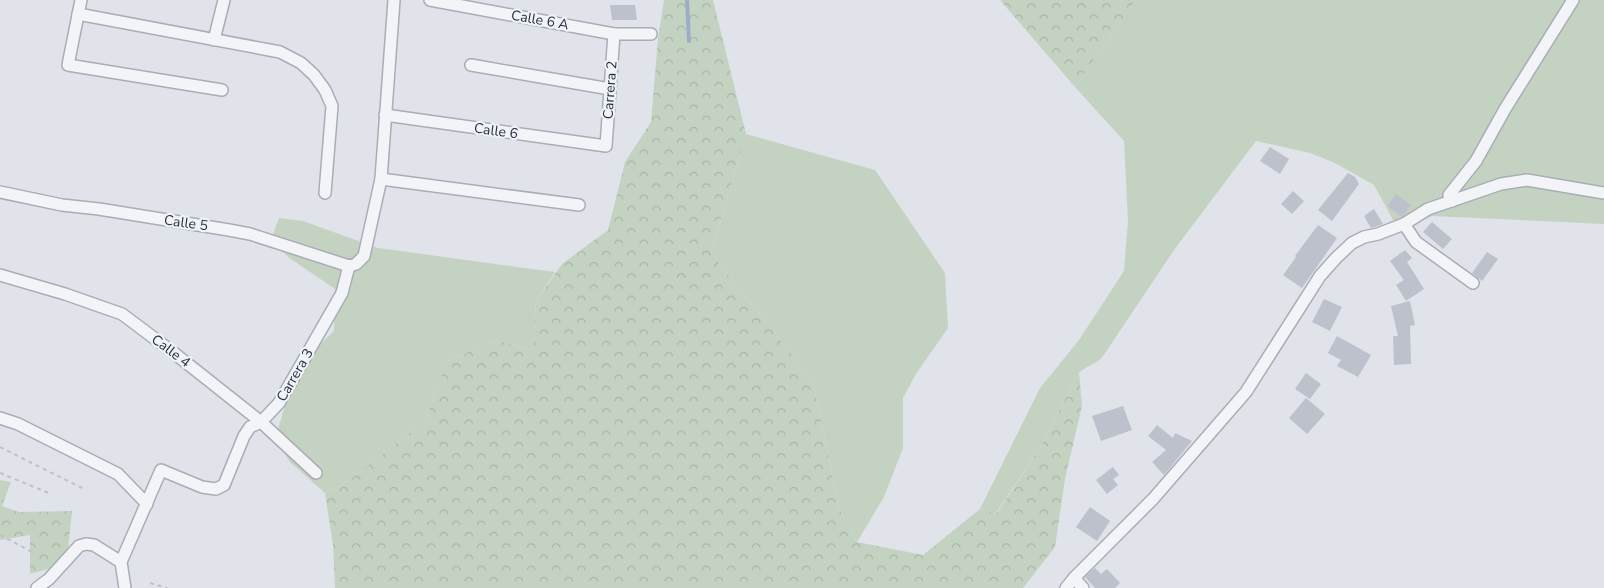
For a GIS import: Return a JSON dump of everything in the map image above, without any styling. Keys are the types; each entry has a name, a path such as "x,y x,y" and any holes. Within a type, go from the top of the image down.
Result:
{"street":[{"path":"81,0 68,65 222,90"},
{"path":"214,40 224,0"},
{"path":"349,266 356,264 364,256 381,179 394,0"},
{"name":"Calle 6 A","path":"430,0 614,34 651,34"},
{"path":"1452,201 1449,195 1476,161 1505,109 1573,0"},
{"path":"78,14 280,52 301,63 314,75 325,90 332,106 325,193"},
{"name":"Carrera 2","path":"606,146 614,34"},
{"path":"472,65 610,90"},
{"name":"Calle 6","path":"386,115 606,146"},
{"path":"381,179 579,205"},
{"path":"1066,588 1153,499 1246,392 1320,276 1352,243 1364,237 1404,224 1428,209 1502,184 1527,180 1604,193"},
{"name":"Calle 5","path":"0,192 62,205 99,209 250,234 349,266"},
{"path":"1404,224 1416,242 1473,283"},
{"name":"Carrera 3","path":"121,562 148,504 161,470 202,487 216,489 224,485 244,436 250,427 261,422 280,404 342,293 349,266"},
{"name":"Calle 4","path":"0,275 65,294 122,314 261,422 316,473"},
{"path":"0,418 18,424 118,474 148,504"},
{"path":"37,588 49,579 79,546 86,544 94,545 121,562 125,588"},
{"path":"1074,578 1083,588"}],"path":[{"path":"0,447 84,490"},
{"path":"0,473 51,494"},
{"path":"0,535 34,553"},
{"path":"150,583 167,588"}],"green space":[{"path":"664,0 713,0 746,134 711,253 813,381 839,508 857,542 923,555 980,509 997,513 1041,446 1079,372 1082,406 1065,479 1055,547 1023,588 335,588 333,545 325,493 347,482 426,420 446,362 496,340 533,350 536,301 562,264 608,230 625,162 651,122 658,39"},
{"path":"1000,0 1136,0 1075,87"},
{"path":"1136,0 1604,0 1604,224 1432,216 1399,231 1374,185 1335,163 1310,153 1256,141 1174,250 1101,359 1079,372 1041,446 996,513 980,509 1040,388 1079,340 1124,271 1128,221 1124,141 1075,87"},
{"path":"746,134 875,170 945,273 948,328 916,374 903,398 903,448 884,497 857,542 839,508 813,381 711,253"},
{"path":"279,218 303,221 378,248 555,272 536,301 533,350 496,340 446,362 426,420 347,482 325,493 290,462 275,439 285,406 308,356 334,331 335,289 288,257 271,239"},
{"path":"0,480 11,482 2,506 19,512 72,511 68,550 55,567 30,574 30,535 0,540"}],"building":[{"path":"610,5 635,5 637,20 612,20"},
{"path":"1270,147 1289,159 1280,174 1260,161"},
{"path":"1348,173 1355,177 1359,184 1332,221 1318,210"},
{"path":"1293,191 1304,201 1292,214 1281,204"},
{"path":"1396,194 1411,205 1402,217 1387,206"},
{"path":"1374,209 1383,224 1371,228 1364,216"},
{"path":"1432,222 1452,239 1443,249 1423,232"},
{"path":"1318,225 1337,238 1302,288 1283,275"},
{"path":"1405,250 1412,258 1407,262 1424,289 1406,301 1396,285 1404,280 1390,261"},
{"path":"1487,252 1498,259 1482,281 1472,273"},
{"path":"1324,299 1342,307 1330,331 1312,322"},
{"path":"1410,301 1415,325 1410,326 1411,364 1394,365 1393,336 1398,336 1391,306"},
{"path":"1337,336 1371,355 1358,377 1337,366 1341,360 1328,353"},
{"path":"1306,373 1321,384 1310,399 1295,389"},
{"path":"1306,398 1325,414 1307,434 1289,418"},
{"path":"1123,406 1132,430 1101,441 1092,416"},
{"path":"1157,425 1173,438 1175,433 1192,441 1164,475 1152,462 1166,450 1148,436"},
{"path":"1113,467 1119,475 1113,479 1118,485 1107,494 1096,480"},
{"path":"1090,507 1110,521 1097,541 1076,527"},
{"path":"1095,568 1101,574 1107,569 1120,583 1115,588 1095,588 1085,577"}],"waterway":[{"path":"687,0 689,41"}]}
